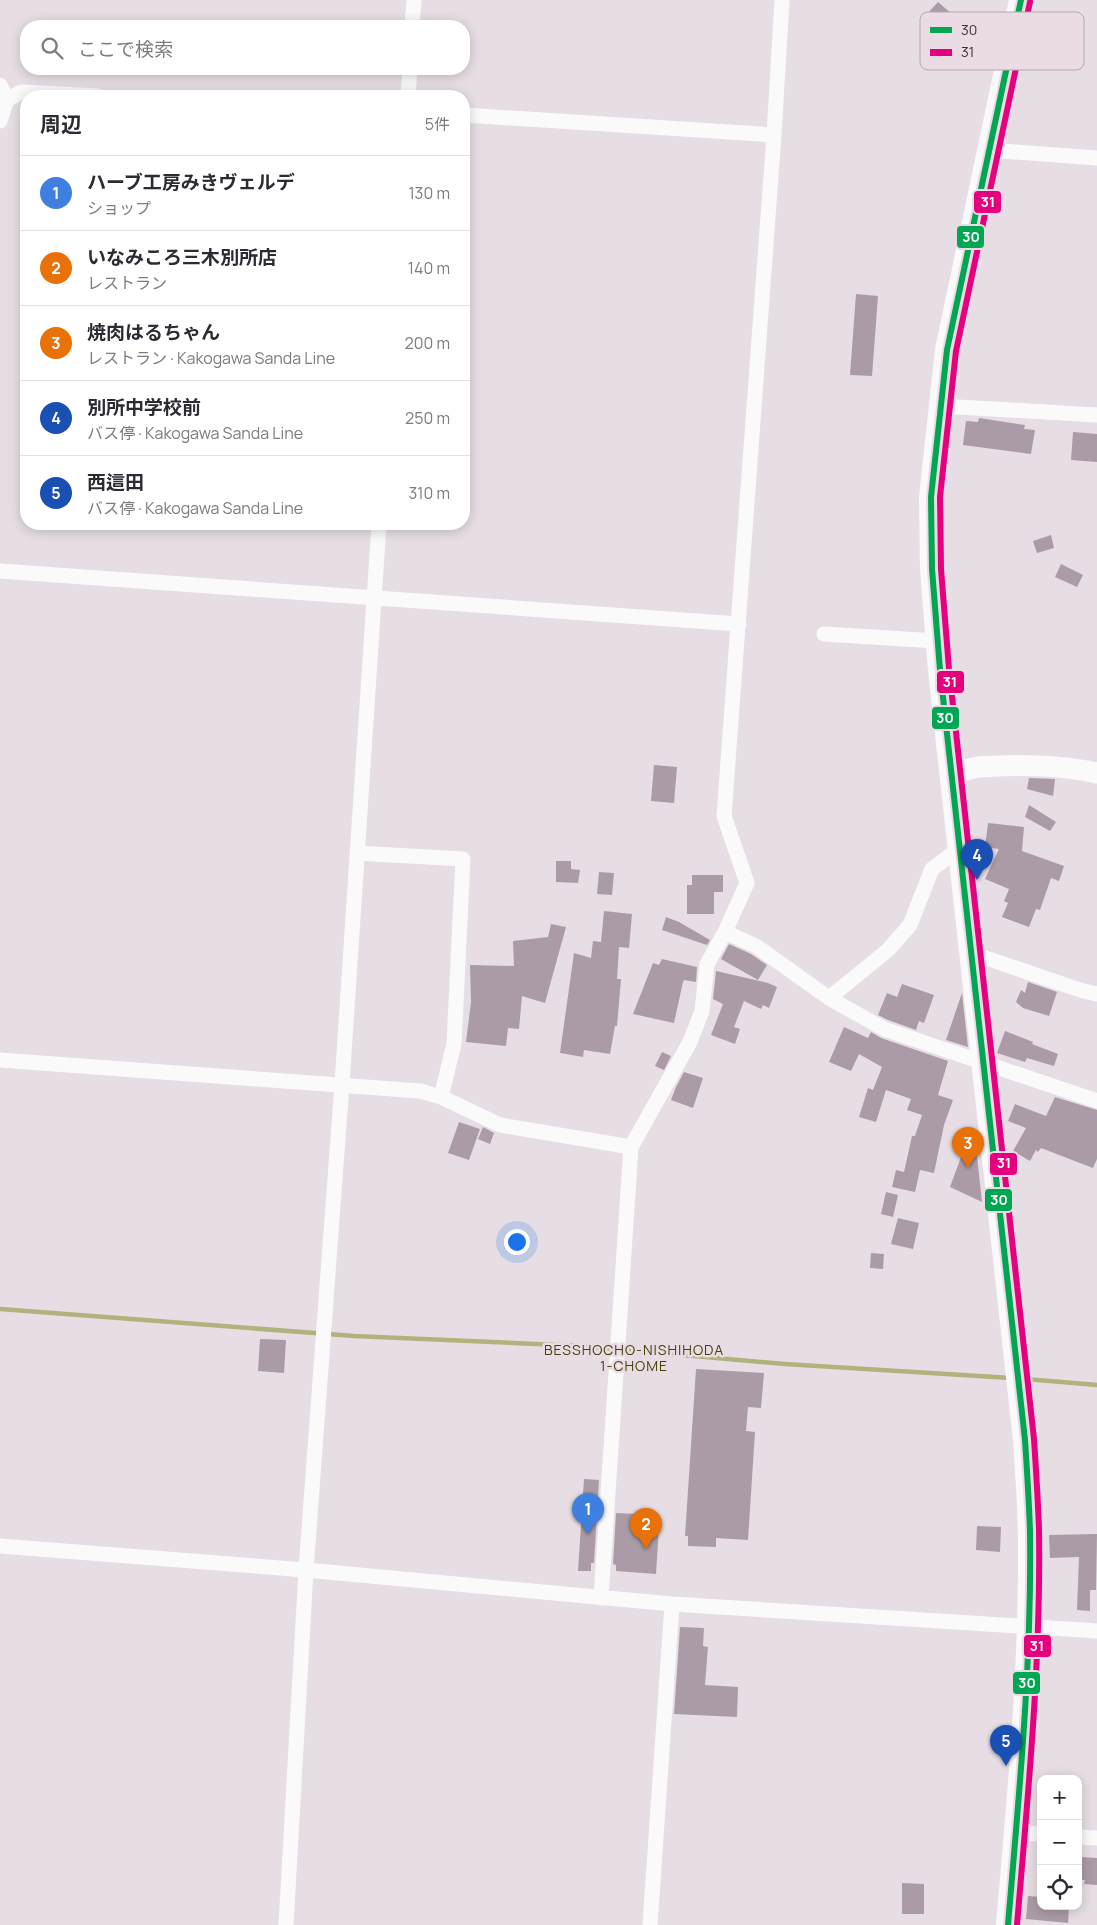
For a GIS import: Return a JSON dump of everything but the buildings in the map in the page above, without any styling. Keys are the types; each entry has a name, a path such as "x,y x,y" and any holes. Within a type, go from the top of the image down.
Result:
{"main road":[{"path":"1005,70 947,350 932,497 932,568 937,641 1025,1440 1030,1541 1029,1626 1016,1833 1008,1925"}],"street":[{"path":"412,20 414,0"},
{"path":"601,1598 631,1147 690,1042 702,1011 707,964 747,883 724,816 774,135 782,0"},
{"path":"408,90 410,75"},
{"path":"0,85 7,100"},
{"path":"0,121 7,100 20,93"},
{"path":"470,115 774,135"},
{"path":"988,150 1097,158"},
{"path":"940,406 1097,415"},
{"path":"286,1925 306,1570 342,1084 379,530"},
{"path":"0,571 739,624"},
{"path":"824,634 937,641"},
{"path":"952,774 978,767 1081,770 1097,774"},
{"path":"829,998 888,950 910,925 932,868 960,848"},
{"path":"357,853 463,859 454,1044 442,1097"},
{"path":"724,932 756,946 829,998 884,1029 984,1061 1097,1101"},
{"path":"971,953 1082,991 1097,994"},
{"path":"0,1060 420,1091 442,1097 500,1125 631,1147"},
{"path":"0,1546 306,1570 672,1604 1097,1631"},
{"path":"650,1925 672,1604"},
{"path":"1016,1833 1037,1834"},
{"path":"1082,1837 1097,1838"}],"waterway":[{"path":"0,1309 354,1336 581,1346 785,1364 1011,1378"},
{"path":"1026,1379 1097,1385"}],"transit line":[{"name":"30","path":"1018,12 1021,0"},
{"name":"31","path":"1028,12 1030,2"},
{"name":"30","path":"1006,70 947,350 931,497 932,569 940,670 1025,1440 1029,1497 1030,1580 1027,1679 1008,1925"},
{"name":"31","path":"1016,70 956,351 940,497 941,569 949,669 1034,1439 1038,1496 1039,1579 1036,1678 1017,1925"}],"place":[{"name":"別所中学校前","path":"977,880"},
{"name":"焼肉はるちゃん","path":"968,1168"},
{"name":"ハーブ工房みきヴェルデ","path":"588,1534"},
{"name":"いなみころ三木別所店","path":"646,1549"},
{"name":"西這田","path":"1006,1766"}],"district":[{"name":"BESSHOCHO-NISHIHODA 1-CHOME","path":"634,1358"}]}
